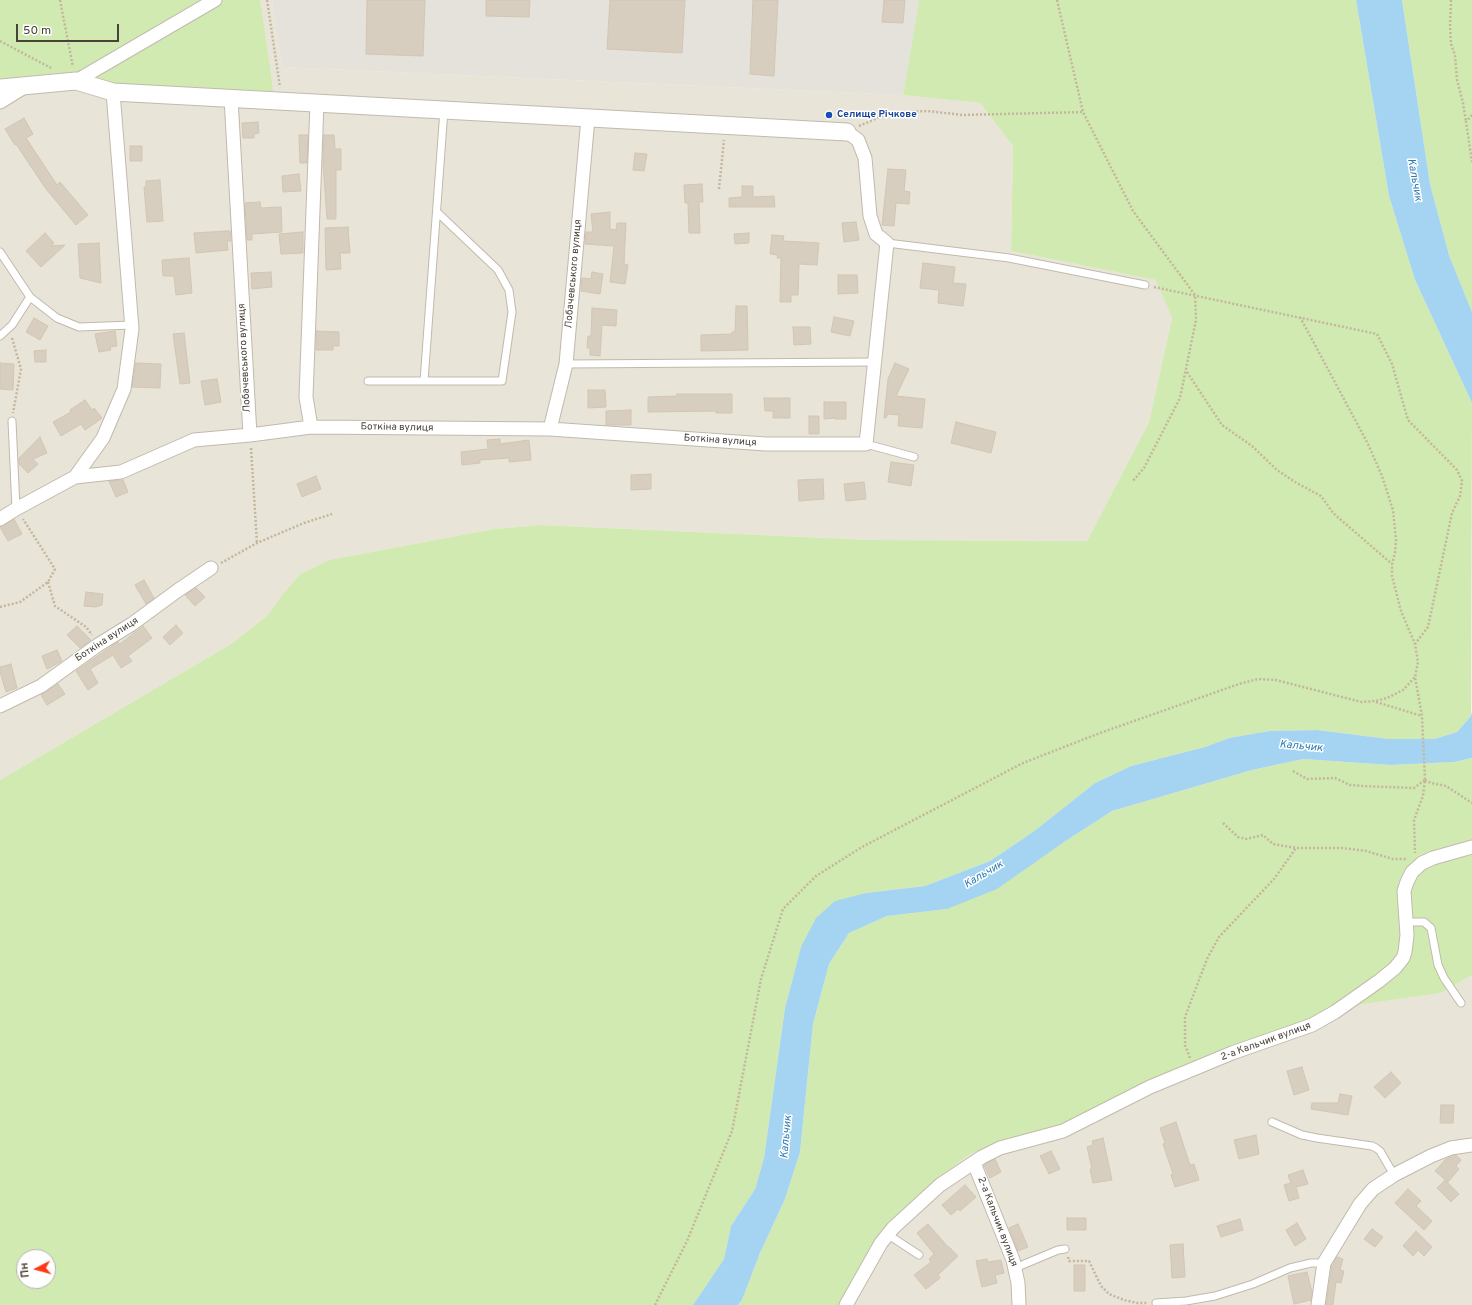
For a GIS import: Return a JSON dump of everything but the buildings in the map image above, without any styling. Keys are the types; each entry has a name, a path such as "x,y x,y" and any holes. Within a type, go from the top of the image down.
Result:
{"street":[{"path":"76,81 215,0"},
{"path":"0,88 76,81 113,92 848,132 858,140 865,158 870,216 876,234 887,243 866,444"},
{"path":"0,102 26,86"},
{"path":"75,478 103,438 124,389 132,325 113,92"},
{"name":"Лобачевського вулиця","path":"231,98 250,435"},
{"path":"311,427 306,397 317,103"},
{"name":"Лобачевського вулиця","path":"550,429 566,364 588,118"},
{"name":"Боткіна вулиця","path":"250,435 311,427 550,429 766,444 866,444"},
{"path":"0,519 75,478 121,472 194,440 250,435"},
{"name":"Боткіна вулиця","path":"0,706 40,686 98,645 132,624 211,568"},
{"name":"2-а Кальчик вулиця","path":"846,1305 887,1234 940,1186 982,1157 1000,1148 1063,1131 1140,1092 1232,1053 1312,1025 1340,1008 1385,976 1403,958 1406,947 1404,900 1405,887 1415,864 1472,847"},
{"path":"1318,1305 1324,1264 1360,1204 1373,1189 1394,1175 1451,1148 1472,1145"},
{"name":"2-а Кальчик вулиця","path":"974,1163 1015,1268 1018,1283 1019,1305"}],"lane":[{"path":"424,381 444,110"},
{"path":"368,381 502,381 512,312 509,290 498,270 437,212"},
{"path":"887,243 1009,258 1145,285"},
{"path":"0,252 30,297 57,318 79,326 132,325"},
{"path":"0,336 9,328 30,297"},
{"path":"566,364 874,362"},
{"path":"12,421 16,509"},
{"path":"866,444 914,457"},
{"path":"1406,922 1424,922 1431,928 1438,965 1444,978 1461,1003"},
{"path":"1272,1122 1289,1130 1310,1136 1376,1148 1380,1151 1394,1175"},
{"path":"887,1234 920,1255"},
{"path":"1015,1268 1058,1250 1065,1249"},
{"path":"1156,1303 1186,1301 1215,1296 1253,1284 1297,1266 1311,1263 1324,1264"}],"path":[{"path":"60,0 76,81"},
{"path":"267,0 282,101"},
{"path":"1057,0 1083,112 1133,211 1195,295 1196,320 1187,371 1180,398 1144,468 1132,482"},
{"path":"1451,0 1451,44 1455,55 1457,80 1463,103 1472,162"},
{"path":"0,41 55,70"},
{"path":"848,132 868,121 889,113 927,110 963,115 1083,112"},
{"path":"1466,122 1472,115"},
{"path":"719,189 725,125"},
{"path":"1145,285 1377,334 1392,364 1408,420 1457,470 1462,482 1460,496 1452,513 1428,627 1414,644"},
{"path":"1223,823 1238,836 1246,839 1263,835 1273,844 1296,848 1342,848 1366,851 1415,864 1414,820 1423,796 1425,780 1422,716 1415,677 1418,662 1414,644 1400,611 1392,576 1392,564 1396,540 1393,510 1382,476 1368,444 1299,317"},
{"path":"9,328 21,369 12,421"},
{"path":"1187,371 1222,426 1252,446 1277,470 1321,496 1333,514 1392,564"},
{"path":"250,435 257,543"},
{"path":"0,607 20,602 48,582 55,569 16,509"},
{"path":"211,568 257,543 304,523 332,514"},
{"path":"48,582 56,606 86,627 98,645"},
{"path":"654,1305 687,1241 732,1130 761,980 783,908 816,876 862,847 1023,763 1100,733 1239,684 1258,679 1276,680 1361,702 1376,701 1387,698 1403,690 1415,677"},
{"path":"1376,701 1422,716"},
{"path":"1293,771 1307,779 1335,778 1350,785 1379,788 1414,788 1425,780"},
{"path":"1425,780 1446,786 1472,803"},
{"path":"1194,1070 1185,1045 1185,1016 1207,959 1219,936 1274,879 1296,848"},
{"path":"1065,1249 1069,1261 1089,1261 1101,1286 1109,1294 1130,1301 1156,1303"}],"shaded area":[{"path":"0,0 272,0 282,67 903,95 980,103 1013,146 1011,251 1157,280 1172,318 1149,422 1087,541 870,540 541,525 494,529 329,560 299,575 268,615 231,644 0,780"},
{"path":"272,0 919,0 903,95 282,67"},
{"path":"1472,975 1472,1305 842,1305 899,1215 950,1169 970,1154 1329,1009 1441,993"}],"green space":[{"path":"0,0 260,0 274,96 0,83"},
{"path":"919,0 1356,0 1389,196 1415,280 1472,403 1471,716 1457,732 1434,739 1389,739 1317,730 1269,731 1229,738 1205,747 1131,766 1095,783 1033,832 990,861 925,886 866,893 801,948 785,1008 764,1158 755,1189 731,1226 724,1259 693,1305 0,1305 0,780 231,644 268,615 299,575 329,560 494,529 541,525 870,540 1087,541 1149,422 1172,318 1156,280 1011,251 1013,146 980,103 903,95"},
{"path":"1402,0 1472,0 1472,312 1449,255 1430,184"},
{"path":"1472,758 1472,975 1441,993 1329,1009 1309,1020 1074,1119 1049,1129 999,1143 970,1154 950,1169 899,1215 842,1305 738,1305 742,1300 760,1253 785,1199 800,1152 813,1024 829,964 849,933 887,916 947,909 1064,842 1112,811 1252,770 1303,759 1391,765 1454,762"}],"water":[{"name":"Кальчик","path":"1356,0 1402,0 1430,184 1449,255 1472,312 1472,403 1415,280 1389,196"},
{"name":"Кальчик","path":"1472,712 1472,758 1454,762 1391,765 1303,759 1252,770 1112,811 1064,842 997,889 947,909 887,916 849,933 829,964 813,1024 800,1152 785,1199 760,1253 742,1300 738,1305 693,1305 724,1259 731,1226 755,1189 764,1158 785,1008 801,947 816,918 835,901 866,893 925,886 990,861 1033,832 1095,783 1131,766 1205,747 1229,738 1269,731 1317,730 1389,739 1434,739 1457,732 1471,716"}],"place":[{"name":"Селище Річкове","path":"829,115"}]}
